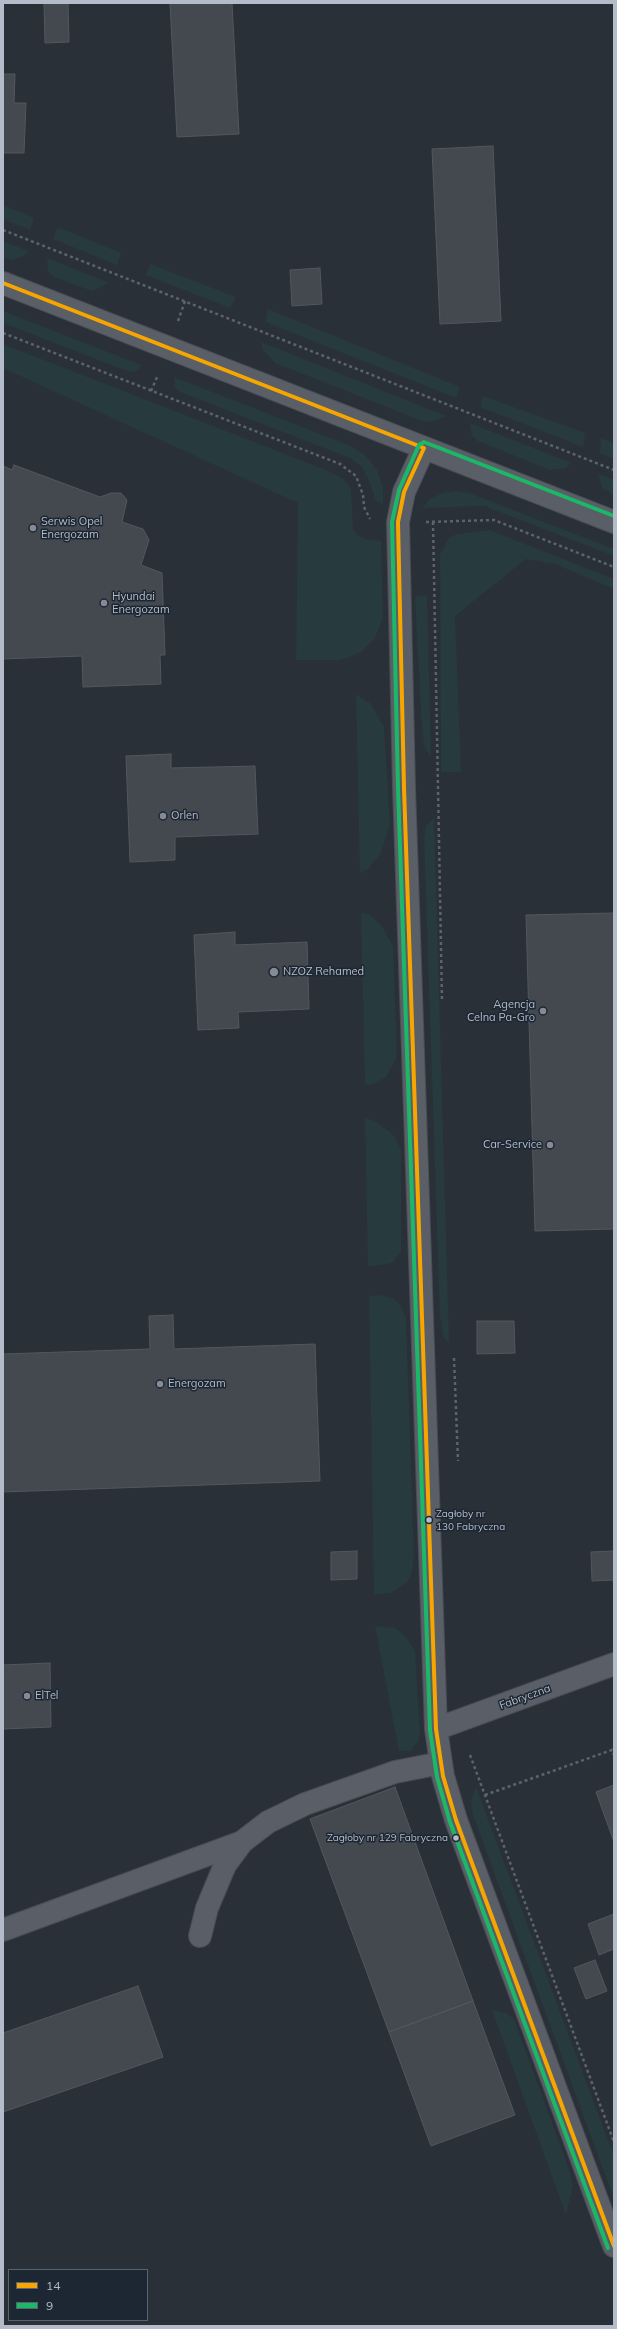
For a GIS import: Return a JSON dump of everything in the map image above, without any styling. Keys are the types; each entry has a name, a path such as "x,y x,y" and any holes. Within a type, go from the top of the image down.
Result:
{"street":[{"path":"3,283 614,522"},
{"path":"424,448 404,492 398,522 404,796 436,1729 441,1763 456,1820 614,2246"},
{"name":"Fabryczna","path":"436,1729 614,1664"},
{"path":"200,1936 207,1908 216,1885 232,1854 242,1842 268,1822 304,1804 395,1772 441,1763"},
{"path":"3,1930 242,1842"}],"path":[{"path":"3,230 614,470"},
{"path":"177,324 186,301"},
{"path":"3,333 340,464 356,476 363,495 366,515 370,520 376,521"},
{"path":"151,391 159,371"},
{"path":"419,523 494,520 614,567"},
{"path":"433,522 442,1003"},
{"path":"453,1351 458,1468"},
{"path":"463,1720 466,1742 614,2142"},
{"path":"485,1794 612,1750 614,1755"}],"green space":[{"path":"3,205 34,218 30,230 3,219"},
{"path":"58,227 121,253 117,265 53,239"},
{"path":"3,241 28,251 24,256 11,260 3,257"},
{"path":"47,258 109,283 92,291 54,277 48,271"},
{"path":"150,264 236,297 230,308 146,275"},
{"path":"268,309 460,387 456,398 265,322"},
{"path":"3,311 141,365 140,368 134,372 127,371 3,323"},
{"path":"261,342 446,416 432,422 422,421 275,363 263,350"},
{"path":"3,344 331,472 345,480 351,489 353,528 358,536 365,539 381,541 383,618 375,638 361,652 340,660 296,660 298,503 3,368"},
{"path":"174,377 351,446 366,456 377,470 383,487 383,505 376,501 369,480 361,466 350,458 180,392 175,387"},
{"path":"483,396 585,433 583,447 480,407"},
{"path":"470,423 571,463 565,468 550,470 478,441 472,436"},
{"path":"601,438 614,443 614,459 600,453"},
{"path":"598,474 614,480 614,495 602,488"},
{"path":"456,491 469,493 614,549 614,556 484,506 422,508 430,499 442,493"},
{"path":"489,530 614,579 614,589 555,564 526,559 455,616 461,772 441,772 440,554 449,538 457,534"},
{"path":"418,596 427,596 431,758 424,745 422,728 415,598"},
{"path":"356,694 370,703 384,727 390,824 381,853 368,869 360,873"},
{"path":"434,818 449,1343 444,1338 440,1316 424,838 426,826"},
{"path":"361,913 370,915 381,925 393,946 397,1057 386,1077 373,1084 365,1085"},
{"path":"365,1118 375,1121 389,1131 395,1137 401,1150 401,1252 392,1263 368,1267"},
{"path":"380,1295 394,1299 400,1304 406,1318 414,1558 411,1575 407,1582 391,1593 374,1595 369,1296"},
{"path":"375,1626 395,1628 406,1637 415,1651 420,1732 419,1740 411,1751 399,1751"},
{"path":"476,1787 614,2156 614,2199 473,1815 471,1801"},
{"path":"492,2010 506,2013 514,2019 570,2172 573,2186 566,2215"}],"building":[{"path":"44,3 68,3 69,42 45,43"},
{"path":"170,3 232,3 239,134 177,137"},
{"path":"3,74 15,74 14,103 26,103 24,153 3,153"},
{"path":"493,146 501,321 440,324 432,149"},
{"path":"320,268 322,304 292,306 290,270"},
{"path":"14,465 100,497 111,493 121,493 127,500 122,522 143,529 149,540 141,565 162,573 165,655 160,655 161,684 83,687 82,656 3,659 3,466 12,470"},
{"path":"171,754 171,768 255,766 258,834 175,837 175,860 130,862 126,756"},
{"path":"614,913 614,1229 535,1231 526,915"},
{"path":"235,932 235,945 307,942 309,1009 238,1012 239,1028 198,1030 194,935"},
{"name":"Energozam","path":"173,1315 174,1349 315,1344 320,1481 3,1492 3,1354 150,1349 149,1316"},
{"path":"477,1321 514,1321 515,1353 477,1354"},
{"path":"357,1551 357,1579 331,1580 331,1552"},
{"path":"614,1551 614,1580 592,1581 591,1552"},
{"name":"ElTel","path":"50,1663 51,1727 3,1729 3,1665"},
{"path":"614,1785 614,1842 596,1792"},
{"path":"395,1787 473,2001 389,2032 310,1819"},
{"path":"614,1914 614,1949 599,1955 588,1924"},
{"path":"595,1960 607,1991 586,1999 574,1968"},
{"path":"138,1986 163,2057 3,2112 3,2033"},
{"path":"473,2001 515,2115 431,2146 389,2032"}],"transit line":[{"name":"14","path":"3,283 424,448 404,492 398,522 404,788 436,1729 443,1776 456,1820 614,2246"},
{"name":"9","path":"608,2248 450,1822 437,1777 430,1730 398,788 392,522 399,490 419,445 424,442 614,516"}],"place":[{"name":"Serwis Opel Energozam","path":"33,528"},
{"name":"Hyundai Energozam","path":"104,603"},
{"name":"Orlen","path":"163,816"},
{"name":"NZOZ Rehamed","path":"274,972"},
{"name":"Agencja Celna Pa-Gro","path":"543,1011"},
{"name":"Car-Service","path":"550,1145"},
{"name":"Energozam","path":"160,1384"},
{"name":"Zagłoby nr 130 Fabryczna","path":"429,1520"},
{"name":"ElTel","path":"27,1696"},
{"name":"Zagłoby nr 129 Fabryczna","path":"456,1838"}]}
